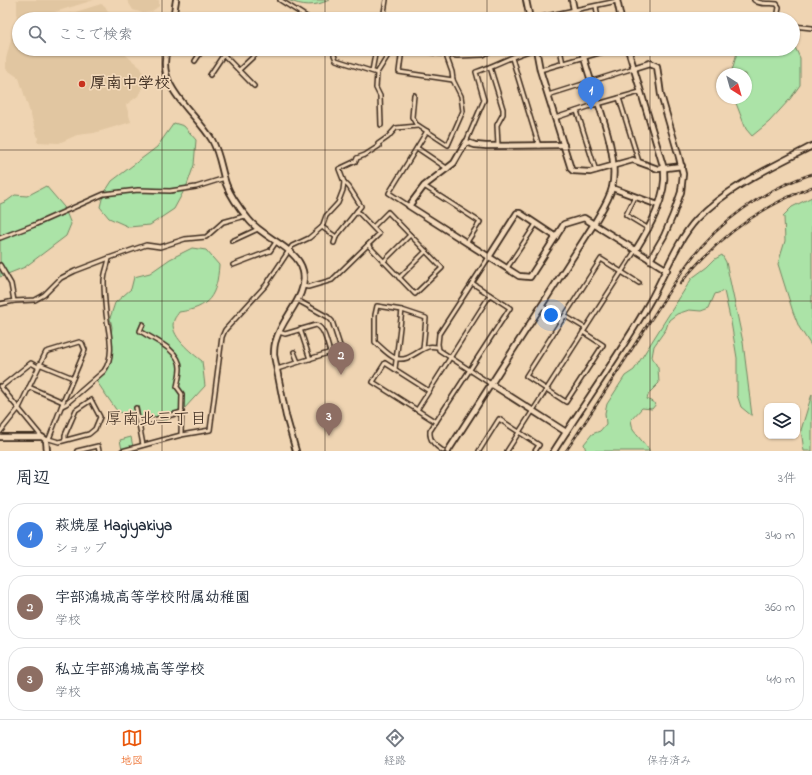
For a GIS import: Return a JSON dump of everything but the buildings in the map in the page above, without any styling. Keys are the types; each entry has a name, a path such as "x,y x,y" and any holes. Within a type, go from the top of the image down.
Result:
{"street":[{"path":"174,12 176,0"},
{"path":"280,0 299,12"},
{"path":"384,12 386,0"},
{"path":"526,0 529,12"},
{"path":"572,0 574,10"},
{"path":"754,0 764,4 777,4 779,7 778,12"},
{"path":"564,12 617,1 619,12"},
{"path":"596,6 597,12"},
{"path":"800,27 812,28"},
{"path":"166,56 165,62 168,81 176,94 212,140 219,156 231,195 245,216 258,229 289,251 296,258 302,268 304,277 303,286 279,332 274,346 274,355 286,416 296,451"},
{"path":"195,61 198,56"},
{"path":"210,75 223,56"},
{"path":"226,56 254,86"},
{"path":"239,70 254,56"},
{"path":"334,56 336,60 377,73"},
{"path":"372,71 375,56"},
{"path":"381,125 380,96 376,88 377,73 388,56"},
{"path":"401,56 399,72 453,80"},
{"path":"414,95 412,117 418,126 448,145 463,111 461,96 453,80 447,56"},
{"path":"409,206 424,186 454,163 466,142 484,100 476,72 515,56"},
{"path":"537,56 540,70 571,169 573,171 596,171 633,160 658,169 682,166"},
{"path":"561,56 563,64"},
{"path":"540,70 589,56"},
{"path":"507,451 649,229 663,191 666,179 664,169 630,56"},
{"path":"512,58 539,146"},
{"path":"448,451 594,224 612,188 613,166 608,137 584,58"},
{"path":"548,94 650,63 657,66 661,95 682,166 682,183 677,203 664,236 650,260"},
{"path":"490,67 503,109 503,114 497,125 498,146"},
{"path":"555,118 640,92"},
{"path":"619,98 639,162"},
{"path":"577,111 596,171"},
{"path":"334,243 336,237 361,206 344,182 339,169 357,158 371,152 379,146 378,144 388,137 396,128 418,126"},
{"path":"427,131 390,193 519,276 530,277 564,224 584,218 666,270"},
{"path":"466,142 475,145 498,146 564,145"},
{"path":"554,451 642,314 689,229 696,220 726,194 745,182 812,146"},
{"path":"417,148 448,168"},
{"path":"0,238 34,225 104,194 138,190 170,191 196,187 225,178"},
{"path":"122,451 181,435 210,430 224,333 266,285 292,246 309,238 322,226 326,216 339,200 344,182"},
{"path":"424,186 480,222 467,242"},
{"path":"612,188 658,205"},
{"path":"635,197 626,215 649,229"},
{"path":"303,286 308,287 332,280 380,234 357,211"},
{"path":"368,245 415,294 442,268 388,212 373,227"},
{"path":"556,237 520,213 517,213 439,334 438,347 439,350 566,432"},
{"path":"0,304 40,298 49,292 61,278 75,271 146,245 160,247 185,239 206,236 223,222 245,216"},
{"path":"507,268 536,224"},
{"path":"322,226 336,237"},
{"path":"232,241 258,229"},
{"path":"383,262 410,235"},
{"path":"232,265 270,251 276,242"},
{"path":"399,278 426,251"},
{"path":"62,404 77,395 104,371 108,364 110,336 106,313 104,275 109,258"},
{"path":"582,332 603,345 566,402 526,376 601,259 639,283"},
{"path":"0,265 11,284 14,301"},
{"path":"443,451 434,444 430,436 430,431 510,308 472,283"},
{"path":"417,410 490,295"},
{"path":"277,369 341,349 332,322 328,317 297,300"},
{"path":"424,349 426,318 402,310 377,306 375,342 391,356 397,360 410,357 424,349 429,346 438,347"},
{"path":"542,306 562,320"},
{"path":"395,369 402,310"},
{"path":"565,316 585,328"},
{"path":"144,324 140,331 172,351 178,359 180,369 177,387 182,394 181,435"},
{"path":"279,332 285,334 316,325 319,326 322,330 330,352"},
{"path":"300,329 310,359"},
{"path":"0,432 19,408 46,352 79,342 82,343 84,350 46,439 47,451"},
{"path":"294,352 298,362"},
{"path":"46,439 1,387 31,363 73,378"},
{"path":"429,391 385,363 373,382 436,422"},
{"path":"29,388 62,404"},
{"path":"0,437 46,439 59,442 89,434 95,429 100,417 90,400 76,410 65,435 65,440"},
{"path":"136,408 143,445"},
{"path":"139,424 182,412"},
{"path":"479,451 500,419 540,445 535,451"},
{"path":"78,451 98,446 99,451"}],"shaded area":[{"path":"16,0 94,0 55,12 17,12"},
{"path":"127,0 159,0 159,6 151,12 140,12 133,10"},
{"path":"101,4 105,6 108,12 75,12"},
{"name":"厚南中学校","path":"12,35 12,56 127,56 141,68 144,75 142,89 138,96 126,105 131,122 94,133 77,135 59,143 37,142 38,138 19,78 6,69 6,59"}],"green space":[{"path":"288,0 329,0 319,4 308,5 298,4"},
{"path":"736,56 799,56 800,85 790,99 769,122 752,136 746,129 736,104 752,104 752,68 733,68"},
{"path":"174,123 184,126 196,140 194,165 187,185 174,209 150,225 129,227 109,218 100,207 103,195 112,181 157,147"},
{"path":"46,186 64,207 71,224 66,236 25,267 0,277 0,204 15,195 27,196"},
{"path":"812,197 812,347 799,327 778,264 785,241 783,216 792,207"},
{"path":"192,248 206,250 219,265 216,284 214,292 205,303 190,310 179,312 174,319 173,326 174,332 182,343 202,361 205,386 183,410 164,422 148,422 117,411 95,379 108,365 112,327 110,318 115,303 131,289 134,277 150,273 170,259"},
{"path":"722,255 726,262 743,342 752,416 741,407 737,395 737,358 724,291 715,294 709,308 701,311 689,310 677,314 669,320 666,329 654,346 652,357 658,368 659,383 649,393 647,399 656,404 652,409 642,408 631,420 633,430 650,451 586,451 584,444 592,434 600,431 606,424 605,413 607,404 625,376 634,370 692,278"},
{"path":"812,394 812,451 804,451 801,430"},
{"path":"131,437 133,447 122,450 120,440"}],"railway":[{"path":"566,451 678,277 700,248 728,221 759,198 812,174"},
{"path":"680,284 708,253 739,226 774,204 812,187"}],"place":[{"name":"厚南中学校","path":"82,84"},
{"name":"萩焼屋 Hagiyakiya","path":"591,110"},
{"name":"宇部鴻城高等学校附属幼稚園","path":"341,375"},
{"name":"私立宇部鴻城高等学校","path":"329,436"}],"district":[{"name":"厚南北三丁目","path":"156,419"}]}
